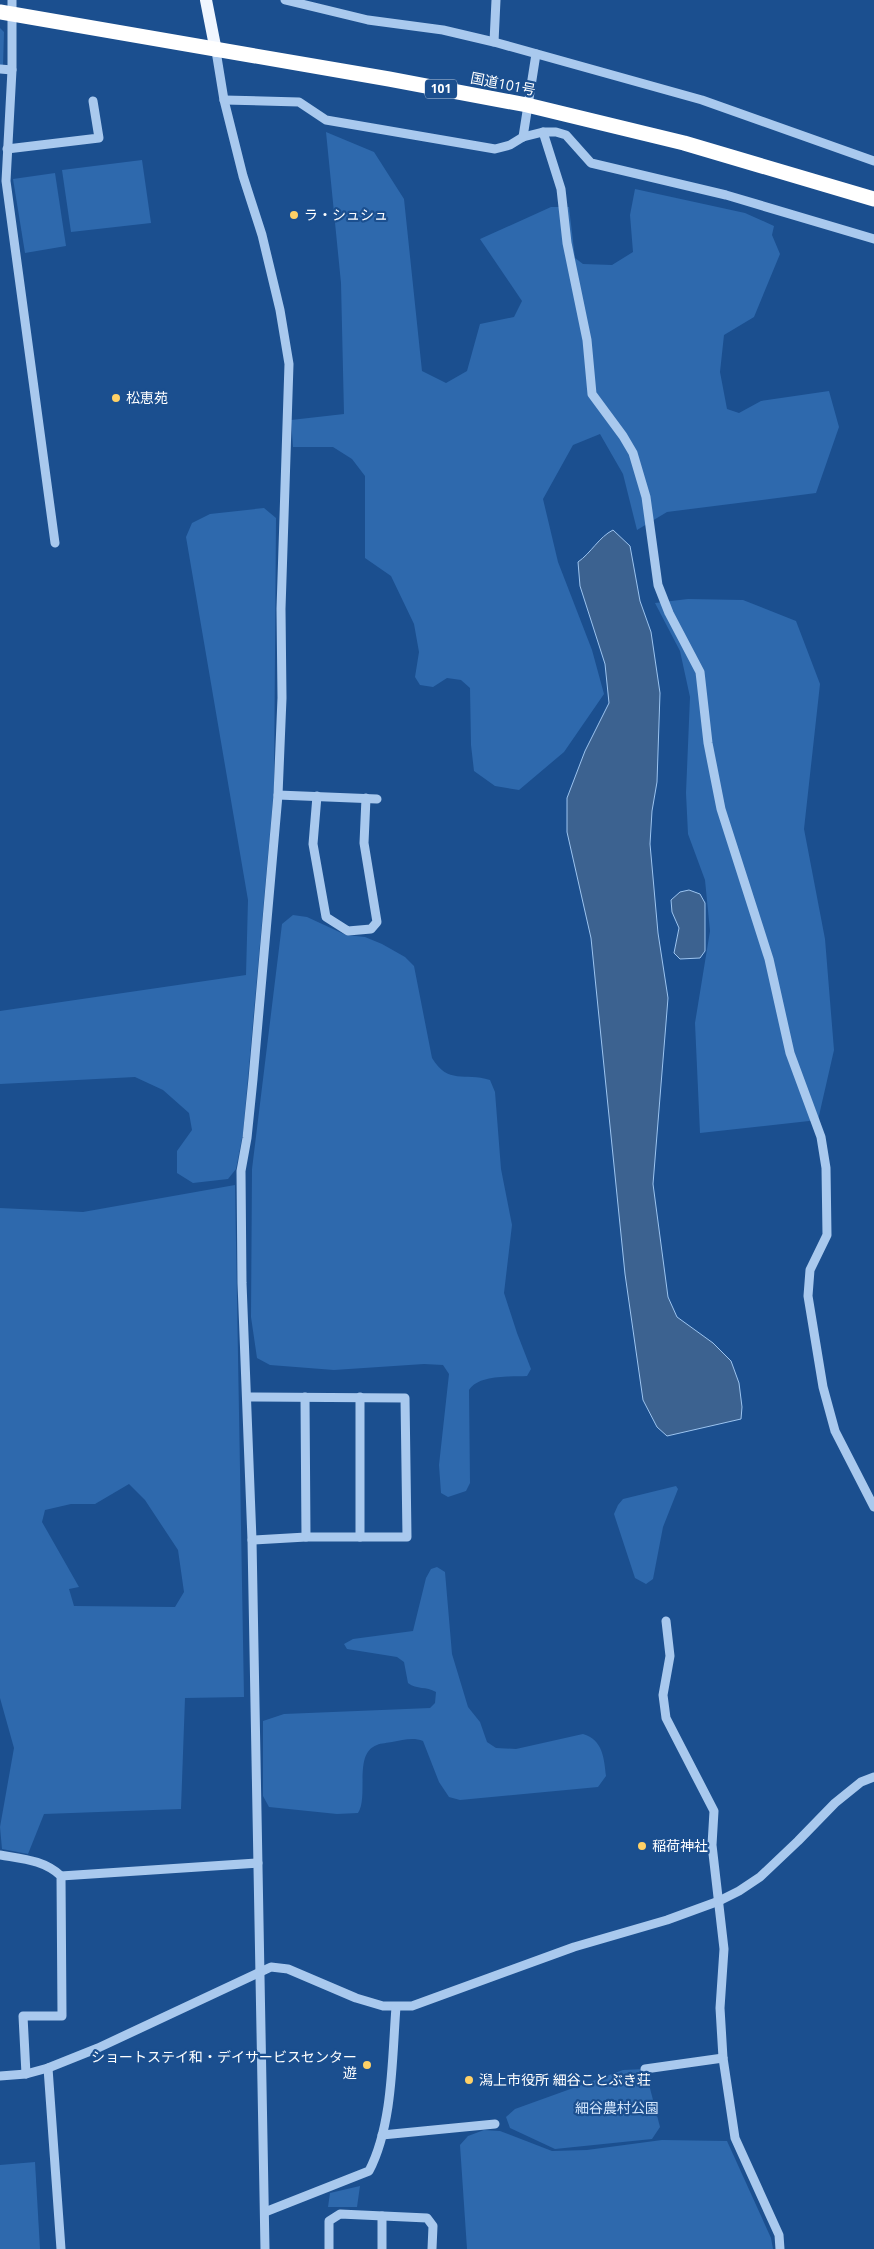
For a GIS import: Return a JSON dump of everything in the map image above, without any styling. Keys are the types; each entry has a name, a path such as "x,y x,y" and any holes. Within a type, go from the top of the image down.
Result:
{"highway":[{"name":"国道101号","path":"8,9 216,51 389,79 528,105 684,143 874,200"}],"main road":[{"path":"206,0 216,51"}],"street":[{"path":"285,0 368,20 443,30 494,42 702,100 874,161"},
{"path":"494,42 496,0"},
{"path":"8,9 12,70 5,116 7,149 3,182 55,543"},
{"path":"216,51 224,100 243,176 262,235 280,310 289,364 281,609 282,698 278,795 252,1089 247,1138 241,1171 242,1283 248,1397 252,1540 265,2249"},
{"path":"523,137 536,54"},
{"path":"0,69 12,70"},
{"path":"224,100 299,102 326,120 495,150 510,145 523,137 543,132 556,132 566,135 591,163 726,195 874,239"},
{"path":"7,149 99,138 93,101"},
{"path":"543,132 561,189 568,243 587,340 592,394 623,436 632,453 641,479 646,497 658,585 669,613 700,672 708,743 721,809 769,960 790,1053 821,1137 826,1168 827,1236 810,1270 808,1296 823,1387 834,1431 874,1507"},
{"path":"278,795 377,799"},
{"path":"316,796 313,844 326,917 348,931 370,929 377,922 364,844 366,798"},
{"path":"305,1396 306,1537"},
{"path":"248,1397 405,1398 407,1536 306,1537 252,1540"},
{"path":"360,1397 360,1537"},
{"path":"666,1621 670,1656 663,1694 666,1718 714,1811 712,1845 724,1949 720,2008 723,2058 735,2138 779,2235 780,2249"},
{"path":"0,2076 26,2074 48,2068 98,2048 271,1967 288,1969 356,1998 396,2007 412,2006 574,1947 667,1920 719,1901 760,1877 798,1842 835,1803 861,1782 874,1777"},
{"path":"0,1855 35,1860 52,1867 61,1876 62,2016 23,2016 26,2074"},
{"path":"61,1876 258,1863"},
{"path":"265,2212 370,2171 377,2157 390,2085 396,2007"},
{"path":"645,2069 723,2058"},
{"path":"48,2068 61,2249"},
{"path":"382,2135 495,2124"},
{"path":"329,2249 329,2221 340,2214 427,2218 433,2226 432,2249"},
{"path":"382,2216 382,2249"}],"green space":[{"path":"0,28 4,32 3,66 0,66"},
{"path":"326,132 374,152 404,199 422,371 446,383 467,371 480,324 514,317 522,301 480,239 551,207 569,207 575,258 583,264 612,265 633,252 630,215 635,189 745,213 774,226 772,235 780,254 754,317 724,335 720,372 727,409 739,413 761,401 829,391 839,427 816,493 667,512 637,530 623,474 600,434 573,445 543,499 558,562 592,650 604,694 564,752 519,790 495,786 474,771 471,745 470,688 461,680 447,678 433,687 420,685 415,677 419,652 414,624 391,576 365,558 365,476 352,459 333,447 293,447 291,420 344,414 341,283"},
{"path":"142,160 151,223 71,232 62,170"},
{"path":"55,173 66,246 25,253 13,179"},
{"path":"264,508 276,518 274,788 243,1133 236,1169 228,1179 193,1183 177,1173 177,1151 192,1130 189,1113 163,1090 135,1077 0,1084 0,1011 246,975 248,900 186,537 192,523 210,514"},
{"path":"688,599 743,600 796,621 820,684 804,829 825,939 834,1050 818,1120 700,1133 695,1023 710,931 705,880 688,834 686,793 690,697 680,651 655,603"},
{"path":"293,915 307,917 346,935 365,937 405,957 414,966 432,1058 444,1072 451,1075 490,1080 495,1092 501,1169 512,1225 504,1293 531,1369 527,1376 487,1379 480,1381 469,1390 470,1483 466,1491 448,1497 441,1493 439,1465 449,1374 443,1365 424,1364 334,1370 270,1365 257,1358 251,1317 252,1169 282,924"},
{"path":"235,1185 244,1697 185,1698 181,1809 44,1814 28,1854 2,1849 0,1827 14,1748 0,1698 0,1208 83,1212","holes":["129,1484 145,1500 178,1550 184,1592 175,1607 74,1606 69,1589 79,1587 42,1522 45,1510 71,1504 95,1504"]},
{"path":"676,1486 678,1489 663,1527 653,1579 646,1584 635,1578 614,1514 623,1499"},
{"path":"437,1567 445,1572 452,1654 468,1707 480,1722 487,1742 496,1748 516,1749 583,1734 599,1745 606,1776 598,1787 460,1800 449,1797 439,1782 423,1741 408,1739 377,1745 365,1757 361,1806 358,1813 337,1814 269,1807 263,1796 263,1721 284,1714 430,1708 435,1703 436,1692 415,1687 408,1683 404,1662 397,1657 347,1649 344,1644 353,1639 413,1631 426,1578 431,1569"},
{"name":"細谷農村公園","path":"645,2069 660,2127 652,2139 555,2149 510,2128 506,2117 515,2109 623,2070"},
{"path":"484,2130 500,2131 552,2151 587,2150 662,2140 727,2141 771,2238 773,2249 467,2249 460,2145 468,2136"},
{"path":"35,2162 40,2249 0,2249 0,2165"},
{"path":"360,2186 357,2207 328,2207 330,2193"}],"shaded area":[{"path":"613,530 630,546 640,601 651,632 660,693 657,782 652,811 650,844 658,933 668,998 653,1184 668,1297 677,1317 713,1343 731,1361 739,1383 742,1407 741,1419 667,1436 657,1427 643,1400 625,1274 591,938 567,832 567,798 585,751 609,703 605,664 580,586 578,562 603,537"},
{"path":"689,890 700,894 705,903 705,951 700,958 680,959 674,953 679,928 672,912 671,900 680,892"}],"place":[{"name":"ラ・シュシュ","path":"294,215"},
{"name":"松恵苑","path":"116,398"},
{"name":"稲荷神社","path":"642,1846"},
{"name":"ショートステイ和・デイサービスセンター 遊","path":"367,2065"},
{"name":"潟上市役所 細谷ことぶき荘","path":"469,2080"}]}
